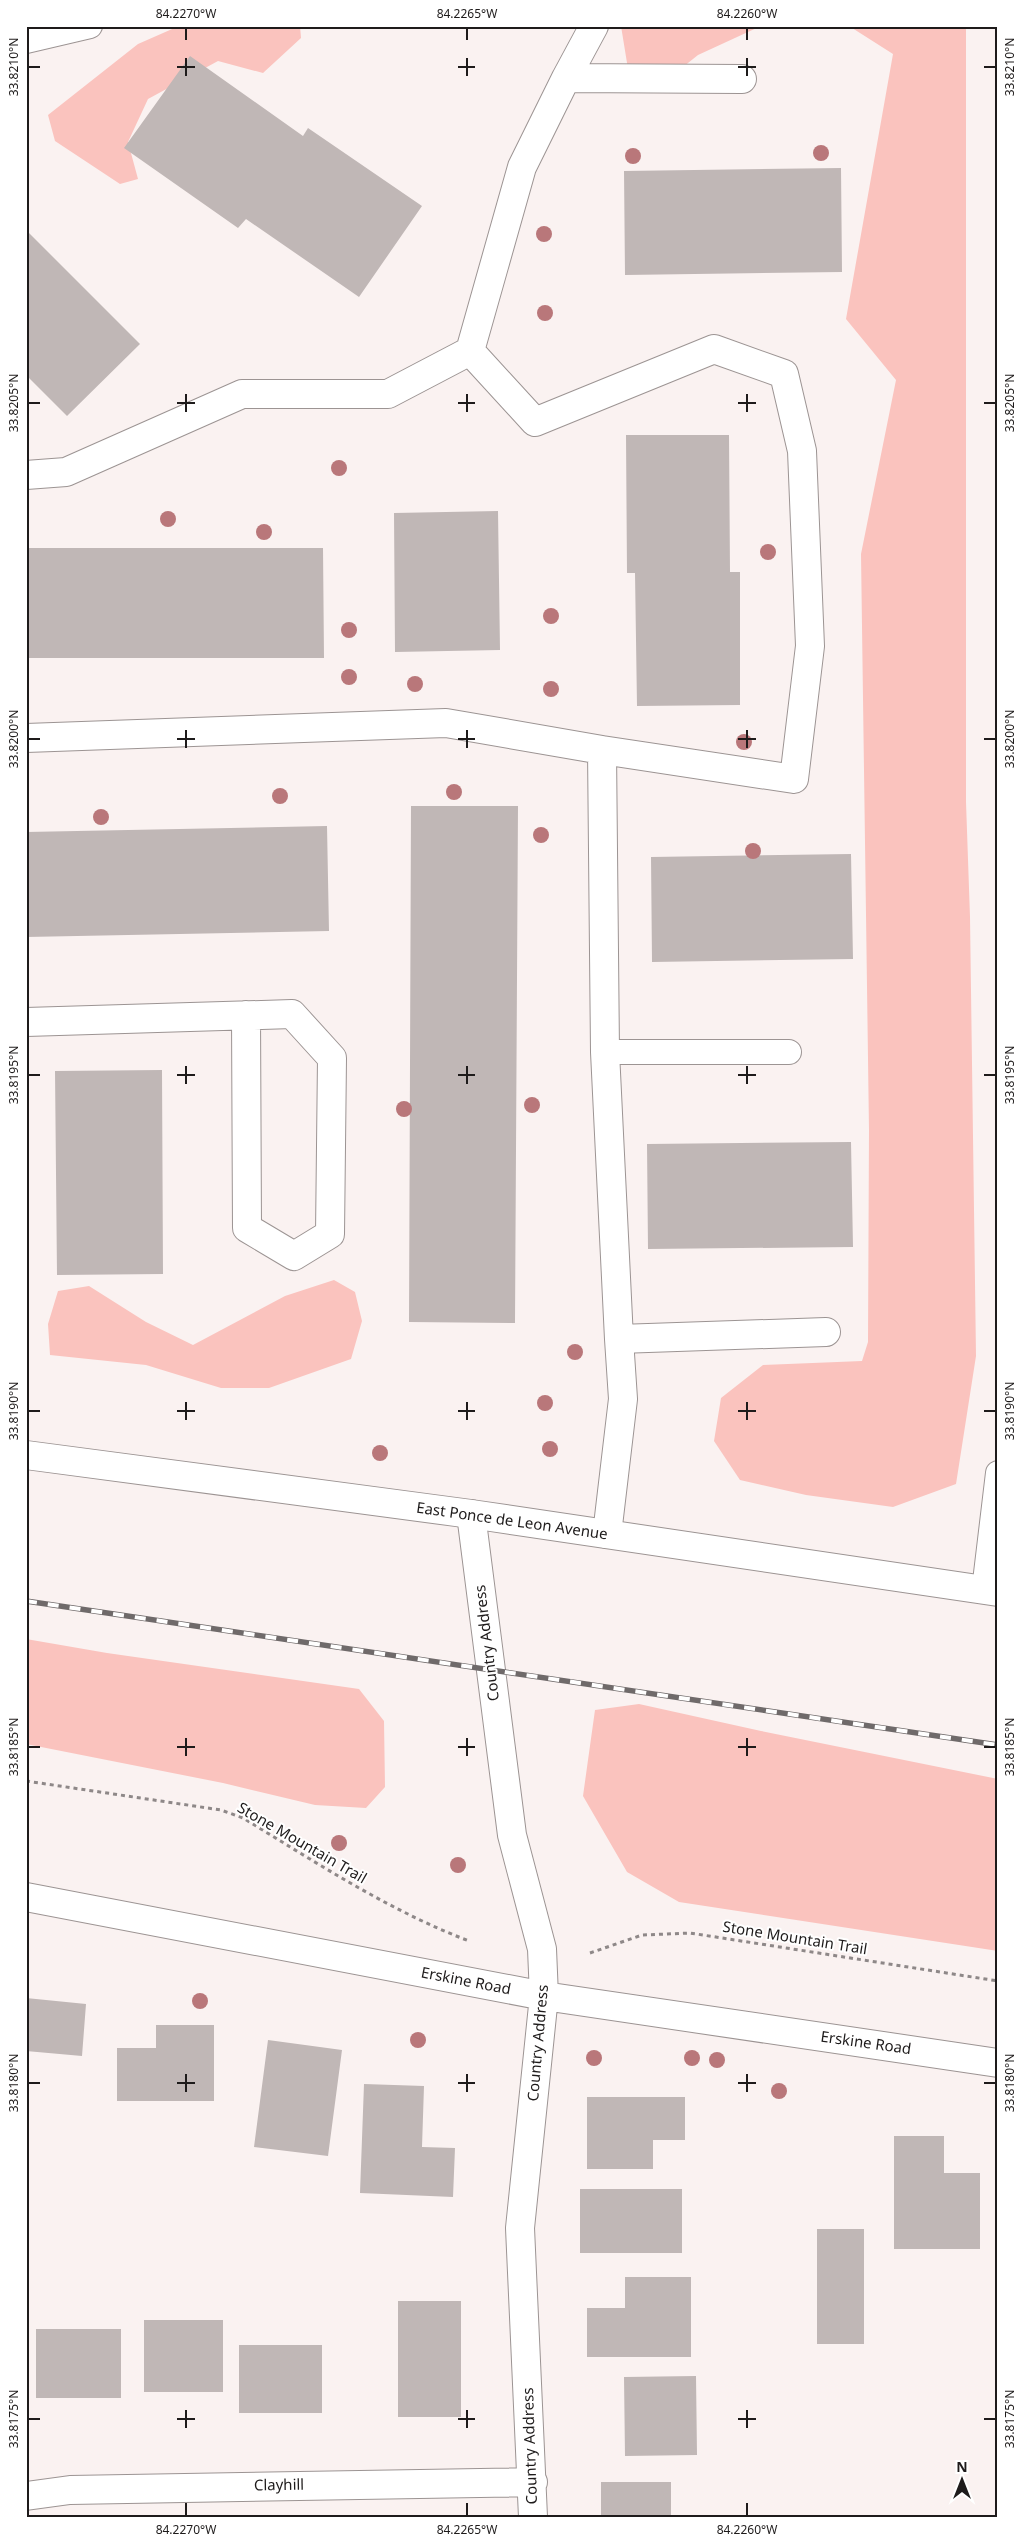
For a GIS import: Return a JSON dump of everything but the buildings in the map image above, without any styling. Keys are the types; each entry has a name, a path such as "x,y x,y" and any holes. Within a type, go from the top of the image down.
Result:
{"street":[{"path":"26,475 66,472 242,394 388,394 470,351 522,167 594,26"},
{"path":"566,78 742,79"},
{"path":"26,738 446,723 602,750 794,779 810,646 802,452 784,374 714,349 534,422 470,351"},
{"path":"602,750 605,1052 623,1399 608,1534"},
{"path":"26,1022 246,1015 292,1014 332,1058 330,1234 294,1256 247,1228 246,1015"},
{"path":"619,1339 826,1332"},
{"name":"East Ponce de Leon Avenue","path":"26,1455 471,1514 991,1591"},
{"name":"Country Address","path":"471,1514 512,1834 542,1950 544,1996 520,2228 533,2482 533,2517"},
{"name":"Erskine Road","path":"26,1897 544,1996 998,2063"},
{"name":"Clayhill","path":"26,2496 70,2490 533,2482"}],"lane":[{"path":"26,42 90,26"},
{"path":"605,1052 789,1052"},
{"path":"991,1591 998,1473"}],"path":[{"name":"Stone Mountain Trail","path":"26,1781 221,1810 243,1818 371,1896 428,1925 469,1941"},
{"name":"Stone Mountain Trail","path":"590,1953 642,1935 690,1933 998,1981"}],"shaded area":[{"path":"179,26 300,26 301,38 263,73 218,61 148,99 128,142 138,179 120,184 55,141 48,115 138,44"},
{"path":"621,26 761,26 698,55 678,71 628,69"},
{"path":"849,26 966,26 966,802 970,917 976,1356 956,1484 893,1507 806,1495 740,1480 714,1441 721,1398 763,1365 862,1361 868,1342 869,1130 861,554 896,380 846,319 893,54"},
{"path":"334,1280 355,1292 362,1321 351,1359 269,1388 221,1388 146,1365 50,1355 48,1324 58,1291 89,1286 146,1322 193,1345 285,1296"},
{"path":"26,1639 107,1653 359,1689 384,1721 385,1787 366,1808 315,1805 223,1783 26,1744"},
{"path":"639,1704 998,1779 998,1951 679,1902 627,1872 583,1796 595,1710"}],"railway":[{"path":"26,1601 998,1745"}]}
